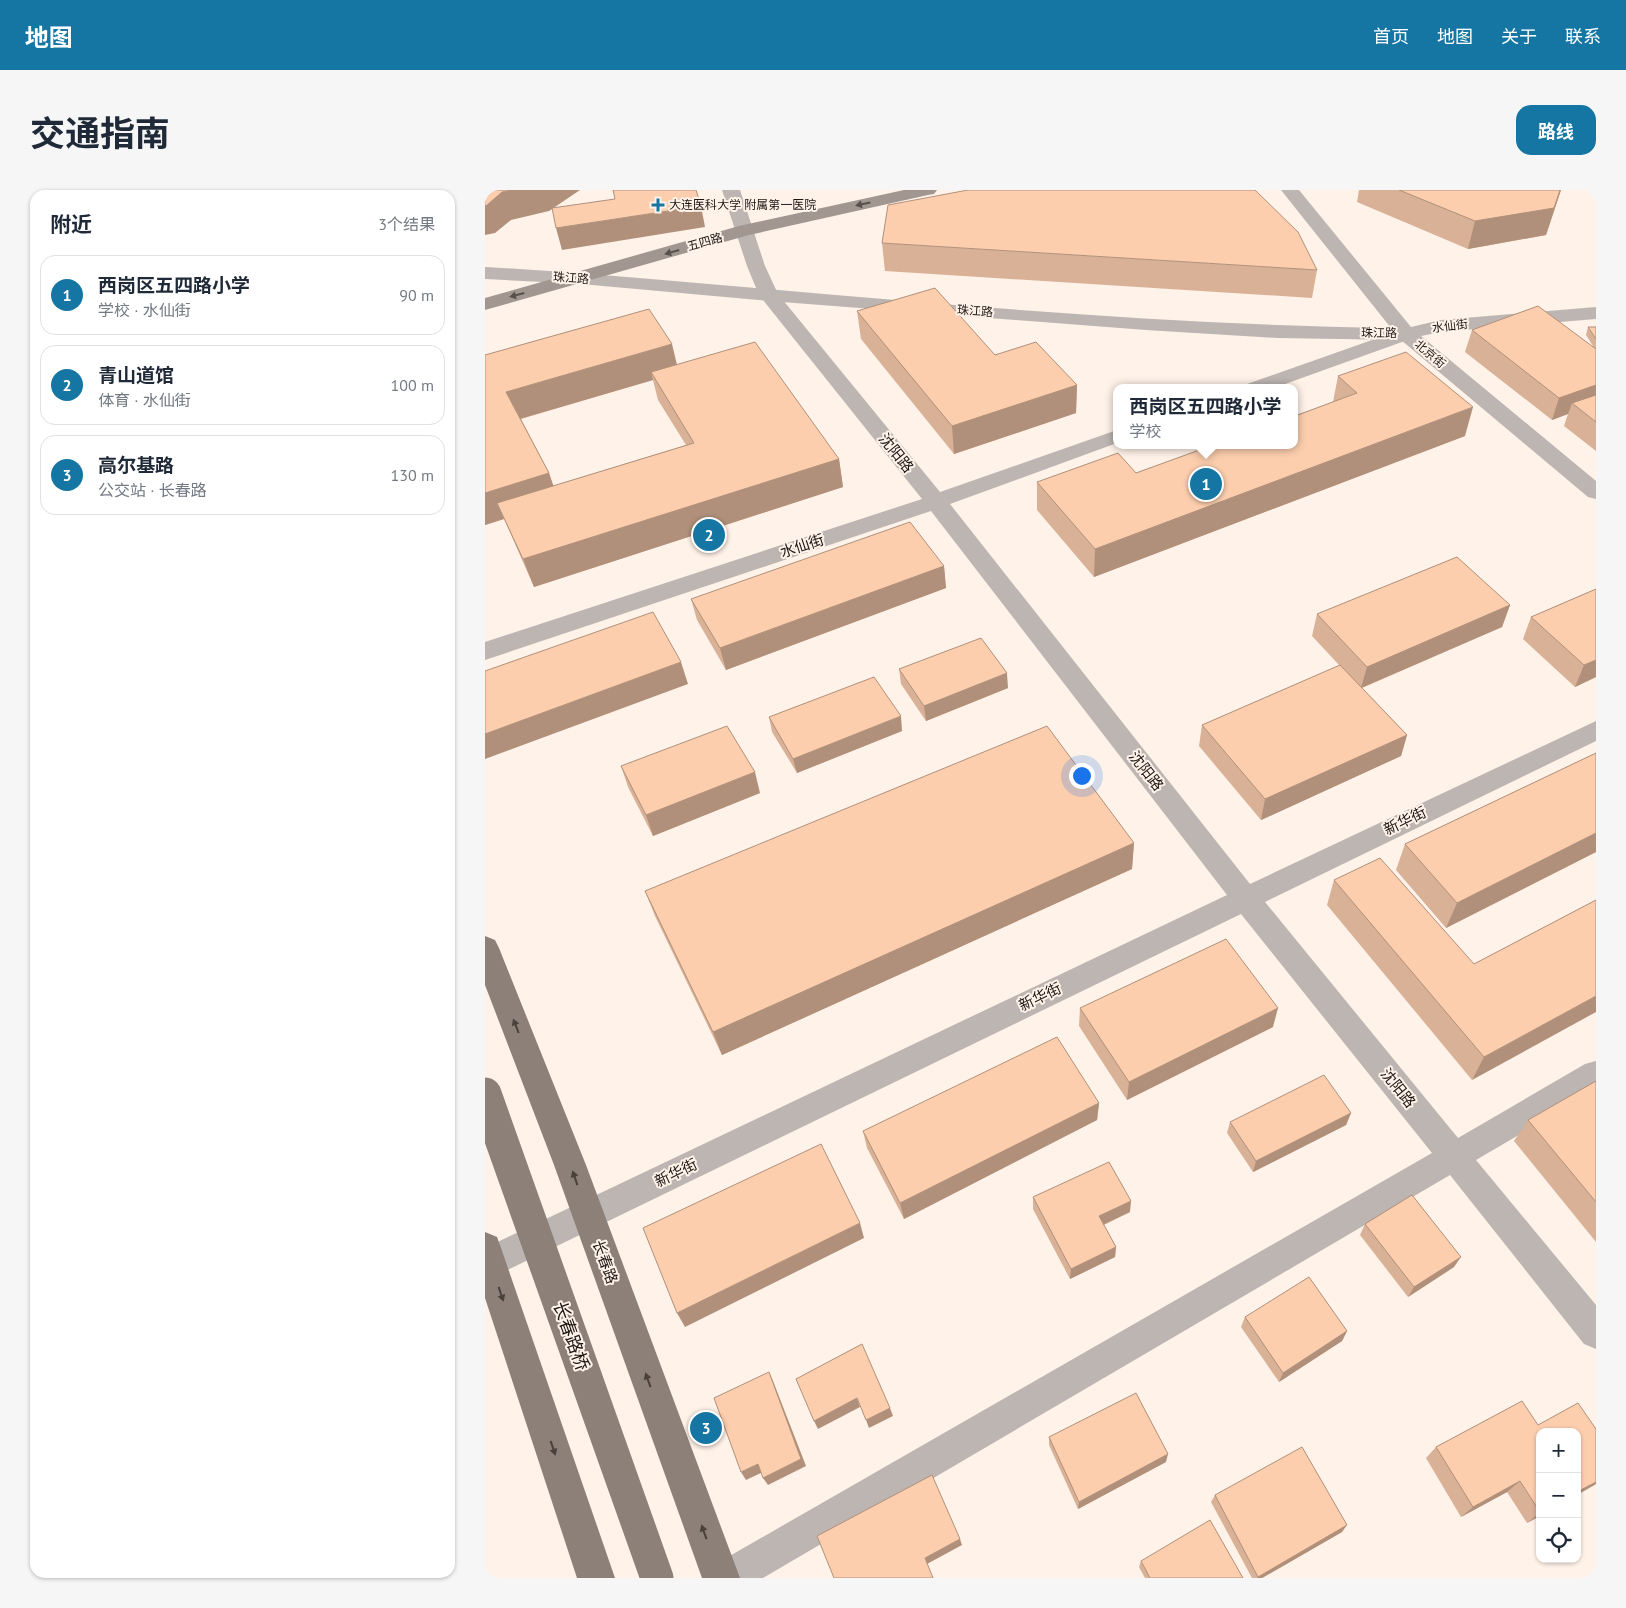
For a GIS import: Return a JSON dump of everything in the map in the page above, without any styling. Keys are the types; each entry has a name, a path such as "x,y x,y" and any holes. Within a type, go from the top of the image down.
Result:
{"main road":[{"name":"五四路","path":"485,304 745,230 928,190"},
{"name":"长春路","path":"485,948 567,1156 721,1578"},
{"name":"长春路桥","path":"485,1094 657,1578"},
{"path":"487,1259 596,1578"}],"street":[{"name":"沈阳路","path":"731,190 756,266 769,296 935,502 1245,898 1596,1332"},
{"name":"北京街","path":"1290,190 1406,334 1596,492"},
{"name":"珠江路","path":"485,272 581,278 769,296 1155,325 1278,332 1406,334"},
{"name":"水仙街","path":"1265,384 1406,334 1441,326 1596,313"},
{"name":"水仙街","path":"485,652 935,502 1113,437"},
{"name":"新华街","path":"487,1259 588,1216 1596,730"},
{"path":"727,1578 1596,1074"}],"building":[{"path":"485,190 512,190 502,192 485,206"},
{"path":"613,190 696,190 701,206 556,228 552,208 615,199"},
{"path":"968,190 1255,190 1298,232 1317,270 882,243 888,205"},
{"path":"1399,190 1560,190 1554,208 1475,221"},
{"path":"935,288 995,355 1036,342 1077,385 952,426 857,311"},
{"path":"1538,306 1596,349 1596,385 1559,398 1472,330"},
{"path":"649,309 672,344 506,392 549,473 485,493 485,355"},
{"path":"1588,327 1596,327 1596,339"},
{"path":"755,342 839,459 523,559 497,503 694,443 651,372"},
{"path":"1406,352 1473,407 1095,549 1037,482 1118,453 1136,473 1202,449 1298,449 1298,415 1357,393 1338,376"},
{"path":"1596,395 1596,422 1572,403"},
{"path":"910,522 944,566 720,648 691,599"},
{"path":"1457,557 1510,605 1367,667 1317,614"},
{"path":"1596,589 1596,660 1584,665 1531,617"},
{"path":"653,612 681,662 485,734 485,671"},
{"path":"981,638 1007,673 924,706 899,669"},
{"path":"1340,665 1407,735 1265,799 1202,725"},
{"path":"874,677 901,716 793,759 769,717"},
{"path":"727,726 755,772 646,815 621,766"},
{"path":"1047,726 1134,843 713,1032 645,891"},
{"path":"1596,753 1596,833 1457,903 1405,844"},
{"path":"1380,858 1474,964 1596,900 1596,996 1484,1057 1334,880"},
{"path":"1226,939 1278,1008 1129,1082 1080,1008"},
{"path":"1057,1037 1099,1103 900,1203 863,1131"},
{"path":"1324,1075 1351,1113 1256,1161 1230,1122"},
{"path":"1596,1081 1596,1202 1528,1120"},
{"path":"821,1144 860,1223 677,1313 643,1228"},
{"path":"1109,1162 1131,1201 1099,1216 1116,1247 1071,1269 1033,1197"},
{"path":"1412,1195 1461,1257 1414,1287 1365,1224"},
{"path":"1309,1277 1347,1331 1283,1373 1245,1317"},
{"path":"862,1344 890,1408 866,1420 857,1398 814,1421 796,1379"},
{"path":"769,1372 801,1459 763,1478 758,1464 741,1472 714,1398"},
{"path":"1136,1393 1168,1454 1079,1502 1049,1437"},
{"path":"1522,1401 1538,1425 1578,1403 1596,1429 1596,1482 1581,1490 1581,1428 1536,1428 1536,1506 1520,1481 1473,1507 1436,1447"},
{"path":"1302,1447 1347,1525 1258,1577 1215,1495"},
{"path":"932,1475 960,1539 925,1558 933,1578 834,1578 817,1536"},
{"path":"1210,1520 1243,1578 1150,1578 1141,1561"}],"place":[{"name":"大连医科大学 附属第一医院","path":"658,205"},
{"name":"西岗区五四路小学","path":"1206,484"},
{"name":"青山道馆","path":"709,535"},
{"name":"高尔基路","path":"706,1428"}]}
